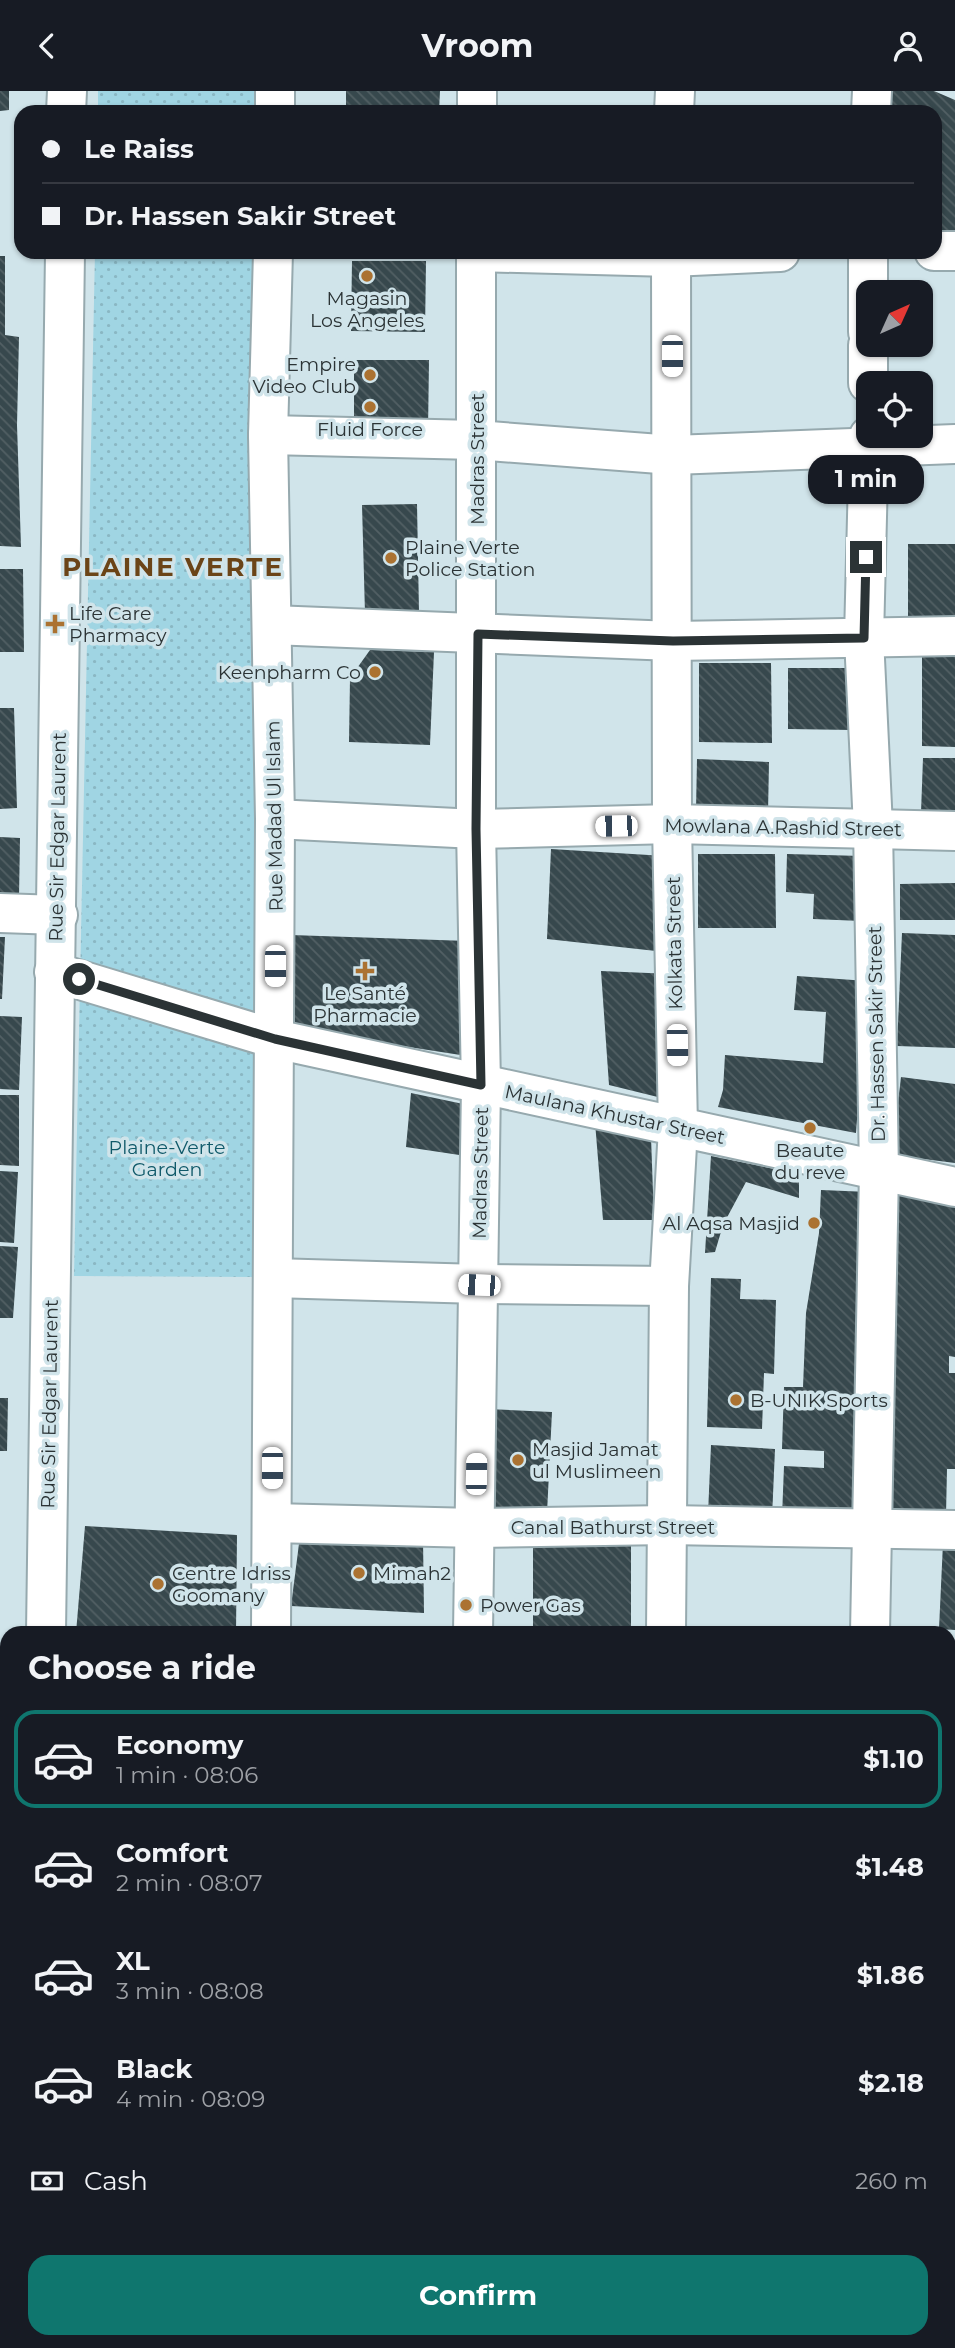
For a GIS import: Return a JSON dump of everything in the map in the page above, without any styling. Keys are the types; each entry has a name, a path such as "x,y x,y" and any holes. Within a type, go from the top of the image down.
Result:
{"street":[{"name":"Rue Sir Edgar Laurent","path":"46,1626 54,972 58,915 65,259"},
{"name":"Rue Madad Ul Islam","path":"271,1626 275,819 268,435 273,259"},
{"name":"Madras Street","path":"473,1626 481,1085 476,829 478,634 475,259"},
{"name":"Kolkata Street","path":"666,1626 669,1286 678,1128 672,824 671,259"},
{"path":"868,259 868,280"},
{"path":"268,435 477,440 673,455 856,443"},
{"path":"933,443 955,444"},
{"name":"Dr. Hassen Sakir Street","path":"869,448 864,638 873,827 878,1171 870,1626"},
{"path":"272,625 673,641 955,636"},
{"name":"Mowlana A.Rashid Street","path":"275,819 476,829 672,824 955,831"},
{"path":"0,913 58,915"},
{"name":"Maulana Khustar Street","path":"54,972 275,1039 955,1187"},
{"path":"274,1278 479,1285 669,1286"},
{"name":"Canal Bathurst Street","path":"272,1523 475,1528 668,1525 955,1530"}],"green space":[{"path":"98,91 258,91 258,105 98,105"},
{"name":"Plaine-Verte Garden","path":"95,259 258,259 257,1277 74,1276"}],"building":[{"path":"0,91 9,91 9,110 0,111"},
{"path":"346,91 440,91 439,105 346,105"},
{"path":"889,91 934,91 955,100 955,247 942,246 942,105 888,105"},
{"path":"0,256 5,256 5,335 19,337 17,425 21,547 0,546"},
{"path":"352,261 426,261 425,332 351,331"},
{"path":"354,360 429,360 428,431 354,430"},
{"name":"Plaine Verte Police Station","path":"417,504 419,612 365,613 362,505"},
{"path":"908,544 955,544 955,631 908,631"},
{"path":"0,569 23,569 24,652 0,652"},
{"path":"922,641 955,641 955,747 922,746"},
{"path":"370,650 434,652 430,745 349,742 350,678"},
{"path":"699,663 771,663 772,743 699,742"},
{"path":"788,668 852,668 852,730 788,729"},
{"path":"0,708 14,708 17,808 0,809"},
{"path":"923,758 955,758 955,813 921,813"},
{"path":"697,759 769,762 768,813 696,811"},
{"path":"0,837 20,838 19,897 0,896"},
{"path":"551,849 665,856 665,952 547,939"},
{"path":"698,854 775,854 776,928 698,928"},
{"path":"787,854 862,856 861,921 813,919 814,894 786,892"},
{"path":"955,883 955,920 900,920 900,884"},
{"path":"902,933 955,935 955,1048 897,1046"},
{"path":"291,935 468,941 467,1056 286,1028"},
{"path":"0,937 5,937 2,999 0,999"},
{"path":"601,971 672,974 674,1101 609,1085"},
{"path":"797,976 867,981 856,1133 718,1107 723,1090 725,1055 823,1063 826,1012 794,1010"},
{"path":"0,1016 22,1017 19,1090 0,1089"},
{"path":"901,1077 955,1084 955,1163 892,1155"},
{"path":"411,1093 468,1105 466,1156 406,1147"},
{"path":"0,1095 19,1095 19,1166 0,1165"},
{"path":"595,1122 651,1137 654,1220 603,1220"},
{"path":"711,1156 799,1174 799,1198 746,1182 723,1225 715,1252 705,1253"},
{"path":"0,1171 18,1172 14,1243 0,1242"},
{"path":"821,1190 869,1192 856,1520 782,1517 784,1466 824,1468 824,1451 782,1449 784,1387 803,1387 806,1313 819,1233"},
{"path":"883,1193 955,1194 955,1357 949,1356 949,1373 955,1373 955,1469 947,1469 946,1515 878,1514"},
{"path":"0,1246 18,1247 13,1318 0,1318"},
{"path":"711,1278 741,1279 740,1299 776,1300 774,1374 764,1373 762,1429 707,1427"},
{"path":"0,1398 8,1398 7,1451 0,1451"},
{"name":"Masjid Jamat ul Muslimeen","path":"488,1409 552,1412 547,1513 484,1507"},
{"path":"711,1445 775,1449 772,1518 708,1514"},
{"name":"Centre Idriss Goomany","path":"85,1526 237,1535 236,1626 77,1626"},
{"name":"Mimah2","path":"300,1536 423,1539 424,1613 291,1606"},
{"path":"943,1543 955,1543 955,1626 939,1626"},
{"path":"533,1545 631,1545 631,1626 533,1626"}],"place":[{"name":"Magasin Los Angeles","path":"367,276"},
{"name":"Empire Video Club","path":"370,375"},
{"name":"Fluid Force","path":"370,407"},
{"name":"Plaine Verte Police Station","path":"391,558"},
{"name":"Life Care Pharmacy","path":"55,624"},
{"name":"Keenpharm Co","path":"375,672"},
{"name":"Le Santé Pharmacie","path":"365,971"},
{"name":"Beaute du reve","path":"810,1128"},
{"name":"Al Aqsa Masjid","path":"814,1223"},
{"name":"B-UNIK Sports","path":"736,1400"},
{"name":"Masjid Jamat ul Muslimeen","path":"518,1460"},
{"name":"Mimah2","path":"359,1573"},
{"name":"Centre Idriss Goomany","path":"158,1584"},
{"name":"Power Gas","path":"466,1605"}],"district":[{"name":"PLAINE VERTE","path":"173,567"}],"route":[{"path":"79,979 275,1039 481,1085 476,829 478,634 673,641 864,638 866,557"}]}
